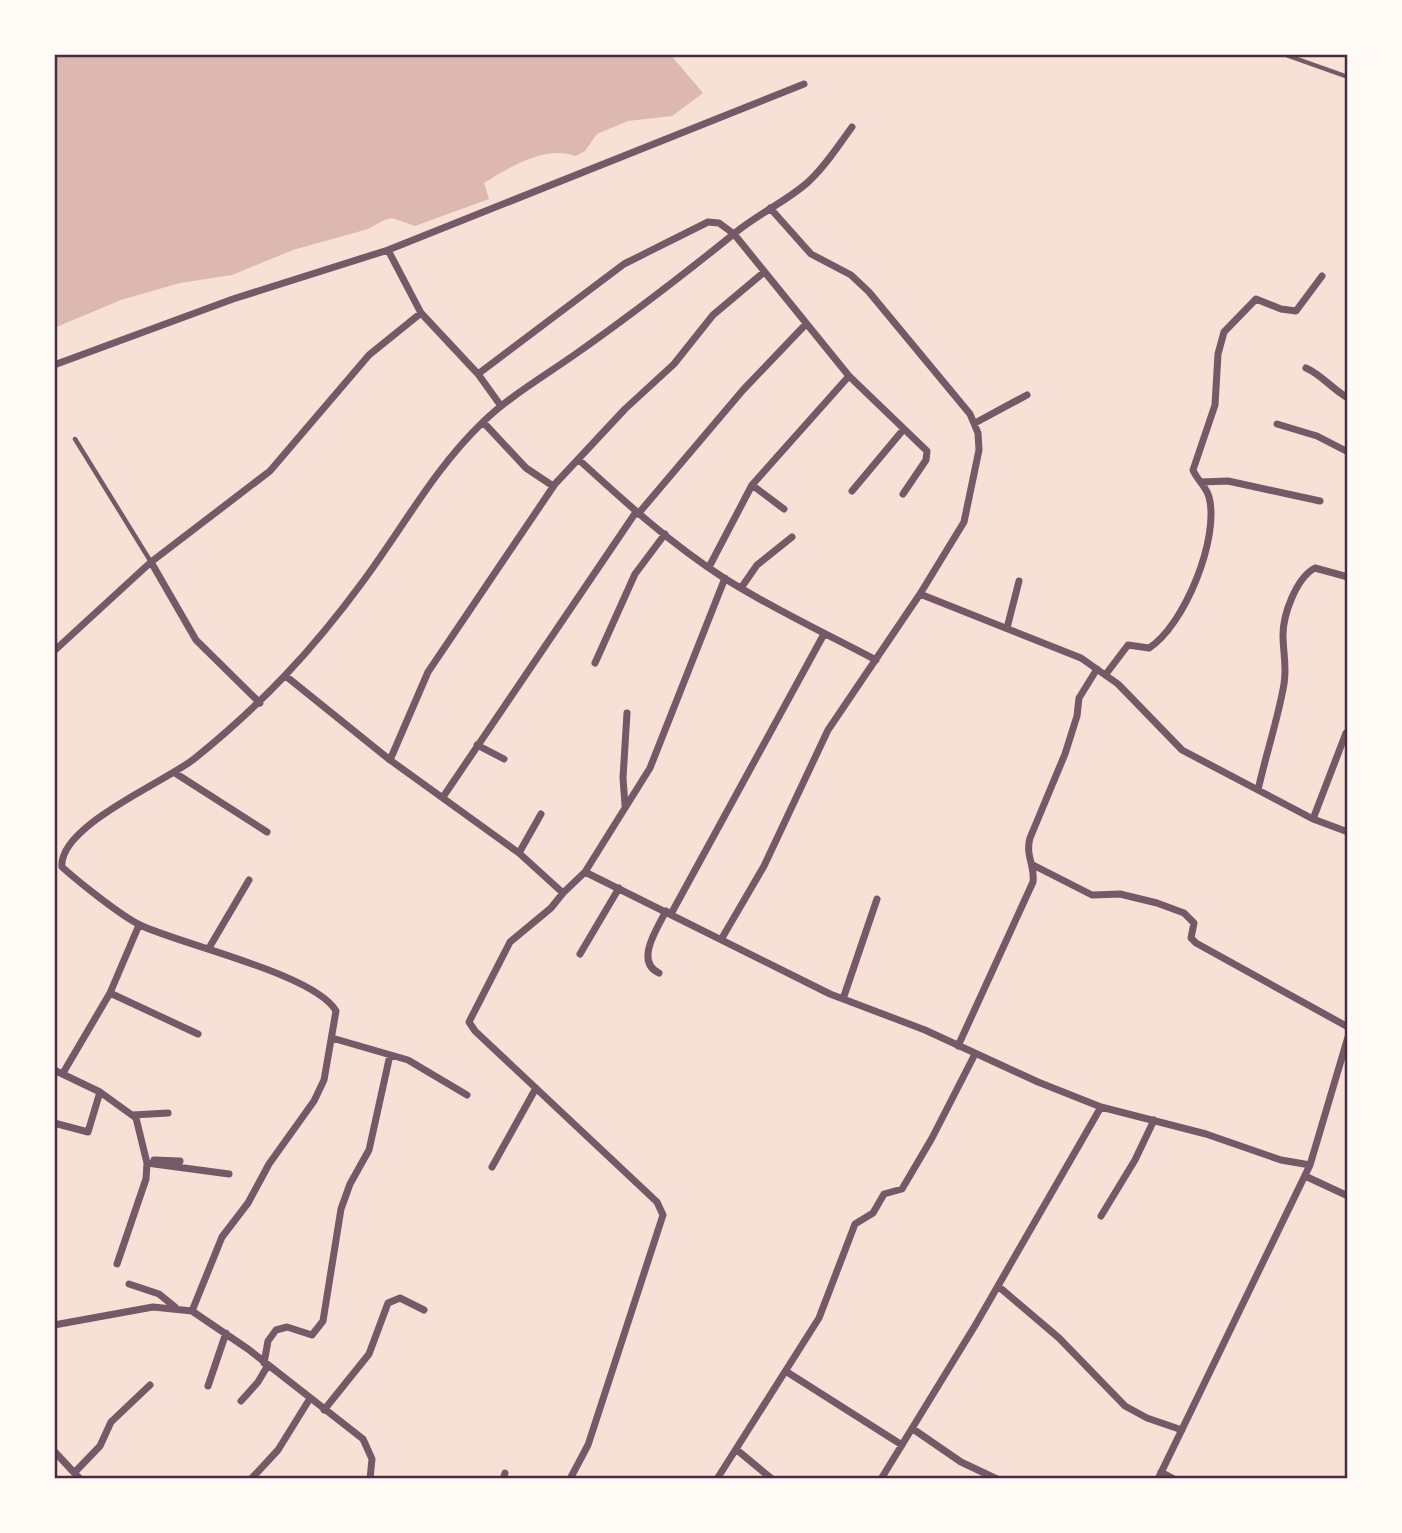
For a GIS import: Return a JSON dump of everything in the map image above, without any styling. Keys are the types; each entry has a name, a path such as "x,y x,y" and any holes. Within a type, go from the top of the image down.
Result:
{"street":[{"path":"54,365 233,299 388,250 804,84"},
{"path":"192,1311 222,1237 248,1203 274,1155 314,1101 324,1080 336,1012 324,998 270,971 139,925 62,867 62,854 79,834 100,816 175,773 260,703 287,677 364,579 435,473 483,422 500,407 634,313 734,234 810,181 852,127"},
{"path":"722,938 764,866 828,730 920,594 967,515 979,450 975,423 869,292 851,275 811,254 770,208"},
{"path":"478,374 539,326 634,259 708,222 719,223 734,234 849,376 927,455 903,494"},
{"path":"388,250 421,313 447,345 478,374 500,407"},
{"path":"390,760 428,673 553,486 625,408 674,364 713,315 763,273"},
{"path":"1106,674 1128,645 1145,649 1154,645 1175,619 1191,590 1210,533 1210,499 1193,470 1214,405 1217,354 1224,332 1256,299 1281,309 1296,311 1322,276"},
{"path":"54,651 151,562 270,471 369,355 421,313"},
{"path":"443,797 637,513 743,390 806,324"},
{"path":"1306,368 1320,375 1330,388 1348,398"},
{"path":"709,567 752,485 849,376"},
{"path":"975,423 1027,395"},
{"path":"483,422 527,467 553,486"},
{"path":"1278,424 1317,436 1348,452"},
{"path":"852,491 904,430"},
{"path":"578,459 637,513 725,578 876,660"},
{"path":"1200,482 1228,481 1320,501"},
{"path":"752,485 784,509"},
{"path":"595,663 635,574 665,534"},
{"path":"741,588 757,565 792,537"},
{"path":"151,562 196,639 260,703"},
{"path":"1258,790 1285,681 1283,635 1291,602 1301,583 1315,568 1348,577"},
{"path":"570,1479 587,1445 658,1230 662,1209 475,1031 469,1019 510,942 551,908 585,872 650,768 725,578"},
{"path":"1007,628 1019,581"},
{"path":"920,594 1067,651 1106,674 1182,750 1313,819 1348,832"},
{"path":"659,973 650,966 648,950 824,634"},
{"path":"958,1046 1033,882 1033,865 1027,849 1030,838 1065,754 1079,698 1097,668"},
{"path":"287,677 390,760 520,853 563,893"},
{"path":"625,806 623,766 627,713"},
{"path":"1313,819 1346,733"},
{"path":"477,746 504,759"},
{"path":"175,773 267,832"},
{"path":"520,853 541,814"},
{"path":"1033,865 1099,897 1130,896 1184,913 1194,923 1191,938 1196,943 1348,1027"},
{"path":"585,872 843,999 902,1020 1101,1107 1154,1120 1281,1160 1310,1165"},
{"path":"209,948 249,880"},
{"path":"580,954 619,888"},
{"path":"843,999 877,899"},
{"path":"63,1073 110,993 139,925"},
{"path":"110,993 198,1034"},
{"path":"1174,1479 1160,1475 1310,1165 1348,1037"},
{"path":"332,1038 420,1066 467,1095"},
{"path":"718,1479 819,1318 855,1224 865,1215 873,1213 884,1194 902,1189 975,1054"},
{"path":"241,1401 258,1382 266,1364 268,1341 276,1330 287,1327 312,1335 323,1321 341,1209 350,1184 369,1150 390,1055"},
{"path":"54,1070 100,1092 133,1115 147,1160 146,1179 117,1264"},
{"path":"492,1167 536,1088"},
{"path":"54,1122 88,1132 100,1092"},
{"path":"881,1479 998,1286 1101,1107"},
{"path":"133,1115 168,1113"},
{"path":"1101,1216 1126,1176 1154,1120"},
{"path":"147,1160 180,1161"},
{"path":"147,1160 229,1174"},
{"path":"1305,1176 1348,1196"},
{"path":"129,1284 159,1294 175,1308"},
{"path":"998,1286 1059,1338 1125,1406 1147,1418 1182,1430"},
{"path":"324,1410 351,1373 369,1354 391,1299 406,1300 424,1310"},
{"path":"54,1325 153,1307 192,1311 226,1333 368,1445 372,1459 370,1479"},
{"path":"208,1386 226,1333"},
{"path":"787,1372 902,1445"},
{"path":"54,1451 78,1476 100,1447 111,1422 150,1385"},
{"path":"251,1479 278,1450 309,1400"},
{"path":"913,1429 961,1462 998,1479"},
{"path":"737,1450 772,1479"}],"lane":[{"path":"1283,54 1348,77"},
{"path":"75,439 151,562"}],"shaded area":[{"path":"54,54 670,54 703,93 672,116 628,121 597,134 585,151 576,156 552,153 528,159 484,183 489,199 415,226 392,218 384,220 368,229 293,250 232,275 180,283 121,300 54,328"}]}
